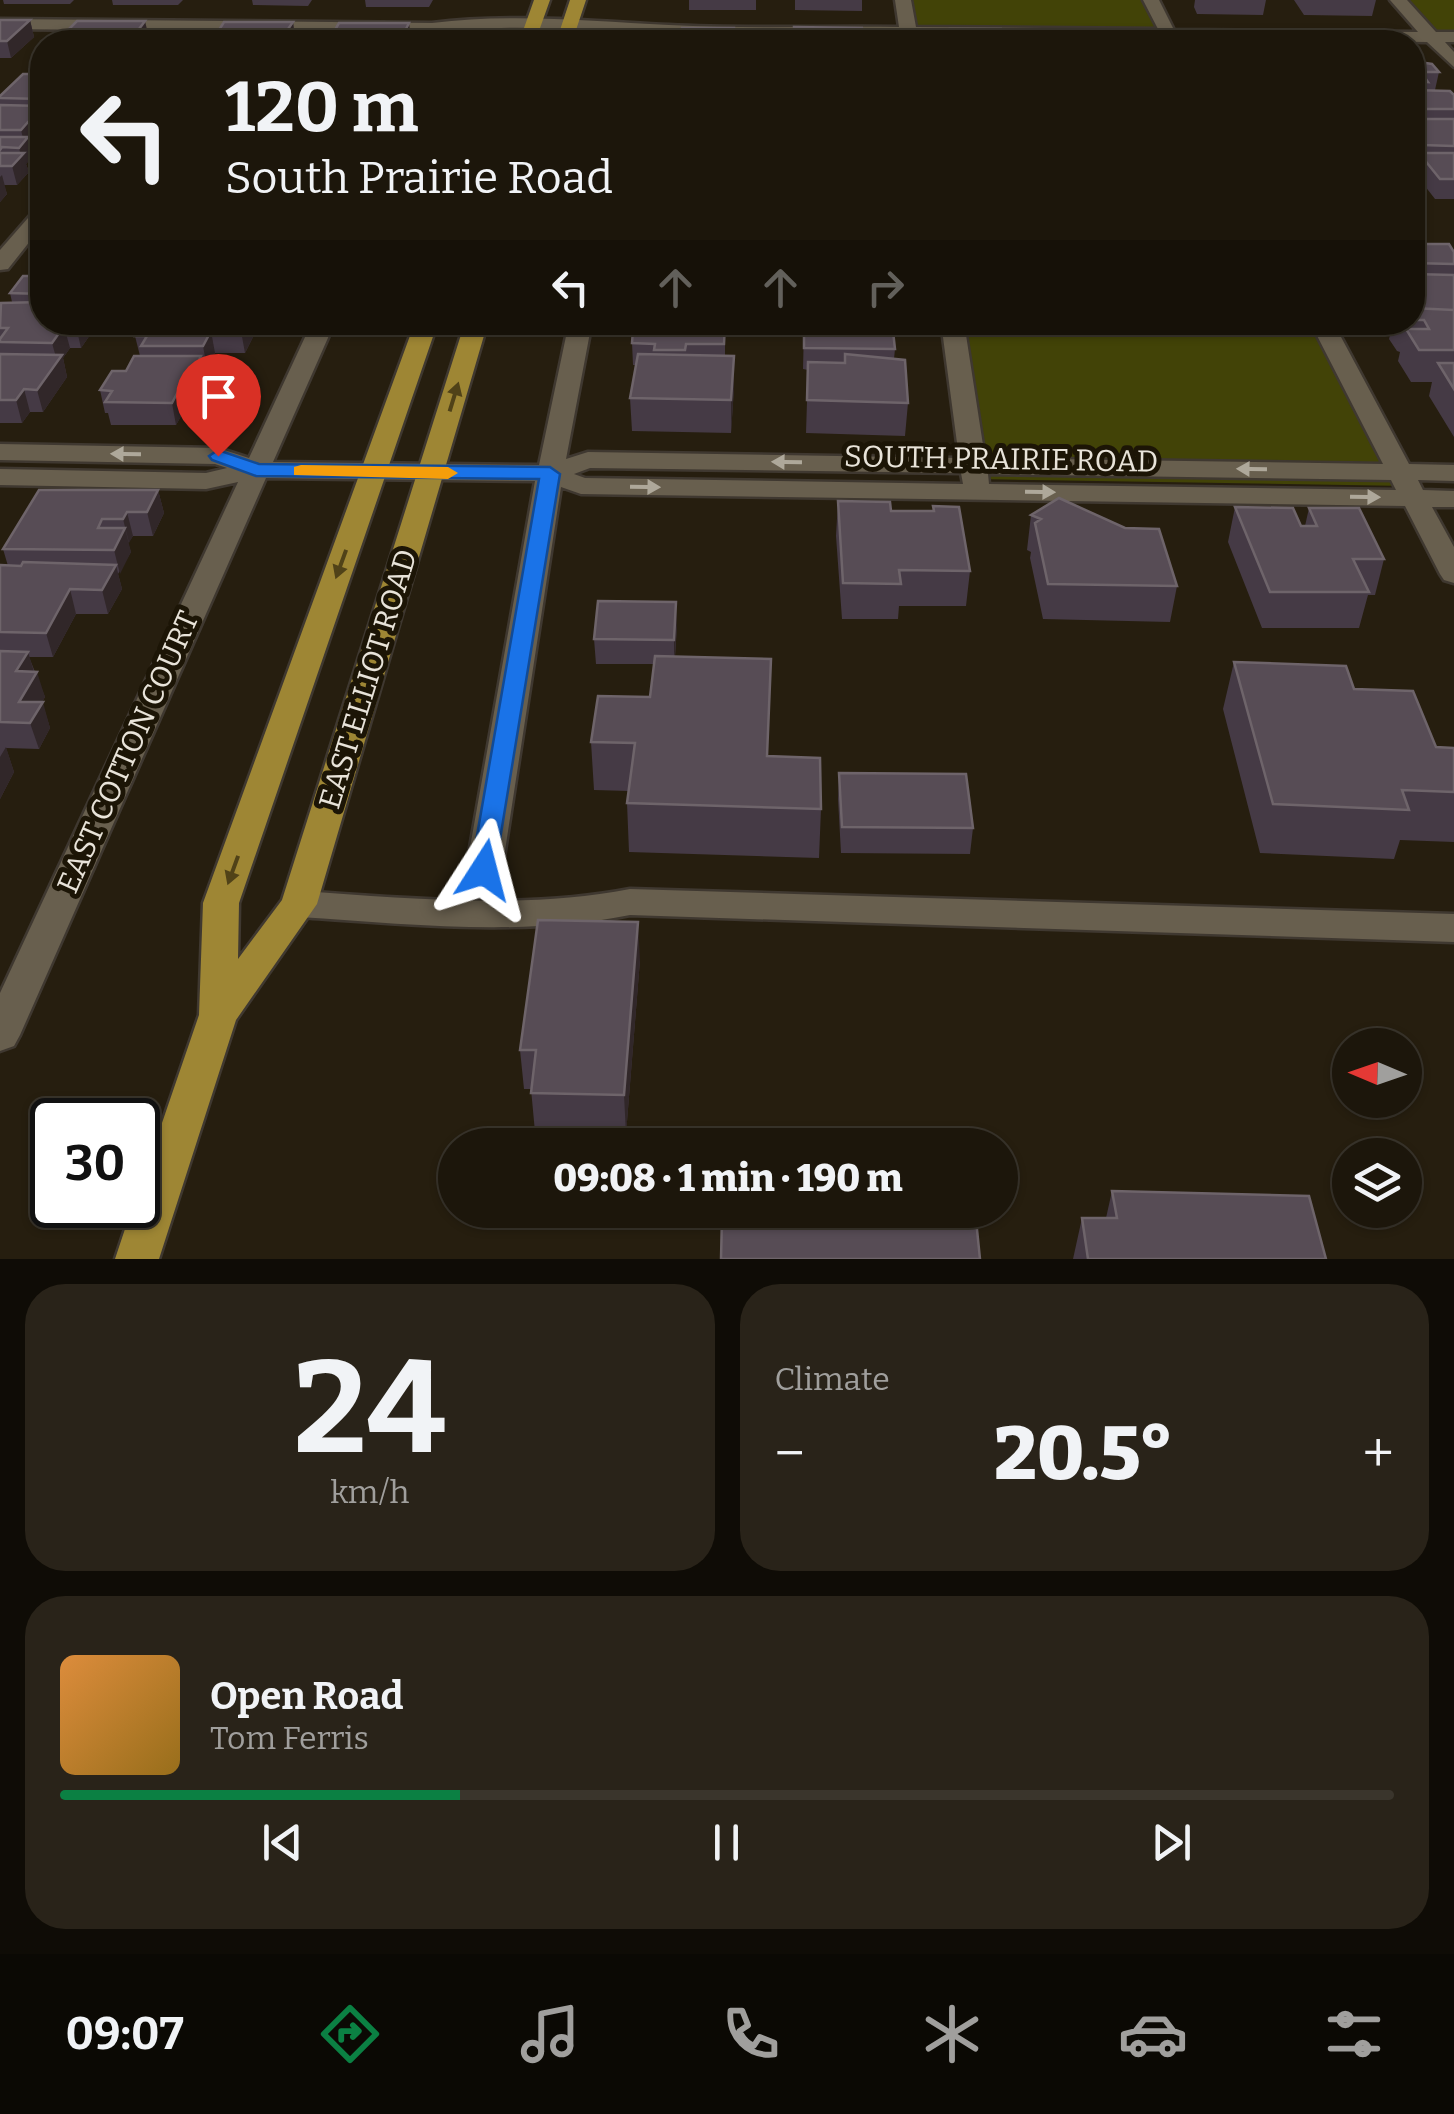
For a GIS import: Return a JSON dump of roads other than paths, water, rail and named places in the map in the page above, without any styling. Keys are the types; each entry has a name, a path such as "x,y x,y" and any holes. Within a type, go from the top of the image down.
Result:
{"main road":[{"path":"531,30 542,0"},
{"path":"562,30 561,24 578,0"},
{"name":"EAST ELLIOT ROAD","path":"218,1015 299,904 403,472 425,335"},
{"name":"EAST ELLIOT ROAD","path":"136,1259 218,1015 221,904 403,472 471,335"}],"street":[{"path":"459,30 473,0"},
{"path":"903,0 909,30"},
{"path":"1150,0 1166,30"},
{"path":"1398,0 1454,62"},
{"path":"0,14 432,28 462,24 561,24 670,30"},
{"path":"0,24 206,18"},
{"path":"196,30 206,18"},
{"path":"1427,32 1454,28"},
{"path":"1427,32 1454,37"},
{"path":"0,264 30,228"},
{"name":"EAST COTTON COURT","path":"0,1035 318,335"},
{"path":"484,870 550,474 578,335"},
{"path":"954,335 976,478"},
{"path":"1329,335 1454,574"},
{"path":"0,452 218,456 256,470"},
{"path":"0,477 206,481 256,470"},
{"name":"SOUTH PRAIRIE ROAD","path":"256,470 550,474 581,486 1454,473"},
{"name":"SOUTH PRAIRIE ROAD","path":"976,478 1454,498"},
{"path":"299,904 456,914 589,910 630,902 704,903 1454,928"}]}
